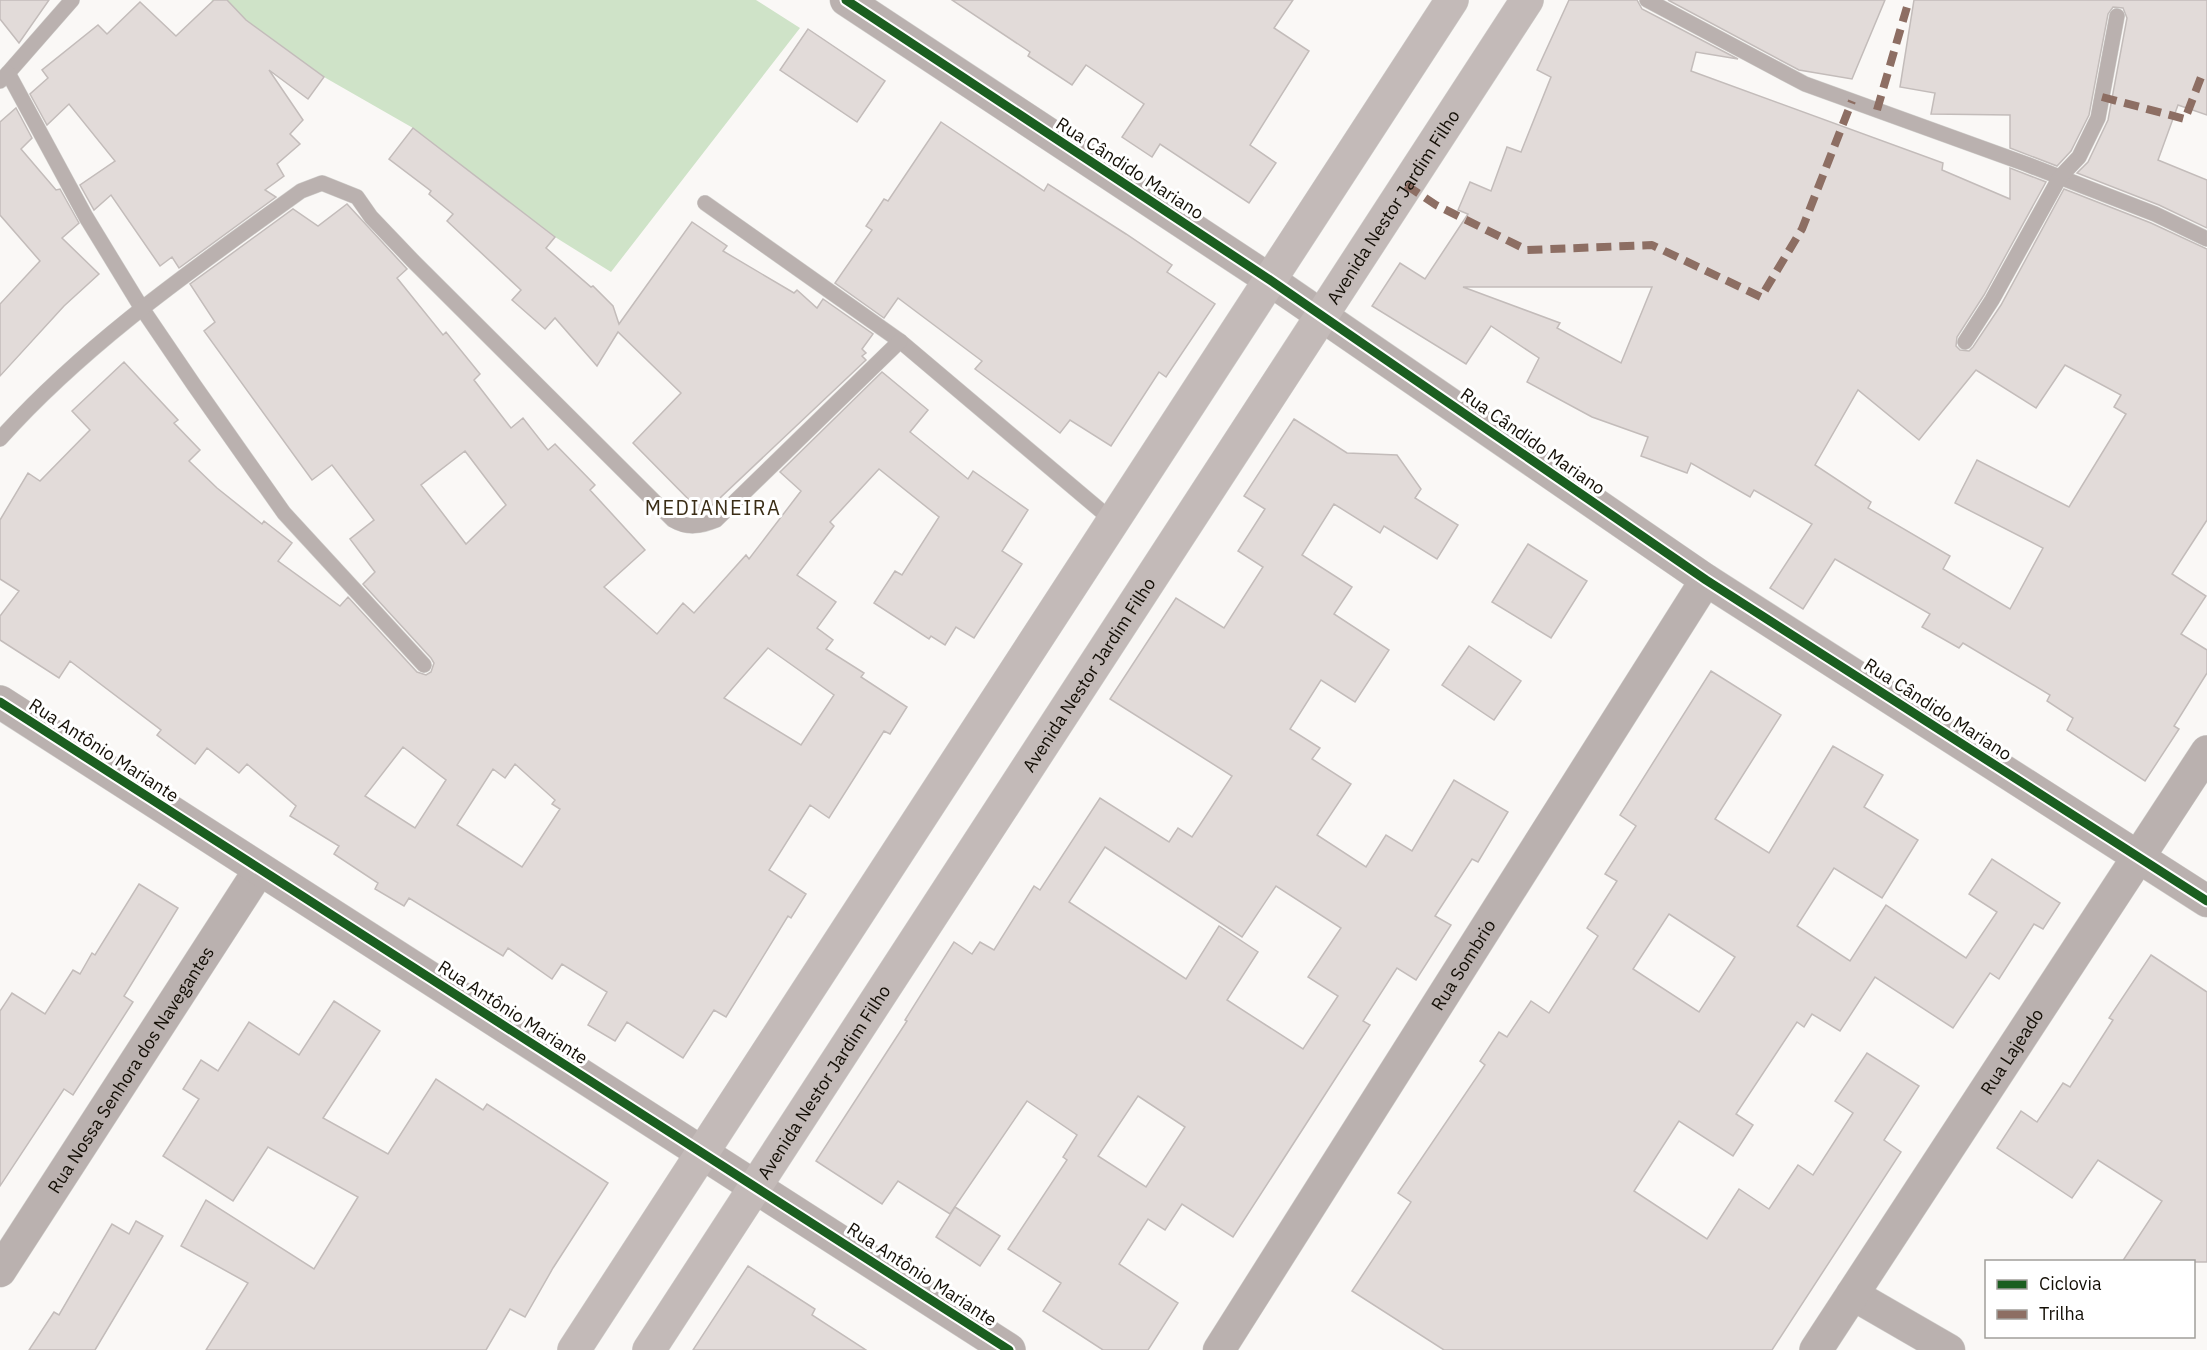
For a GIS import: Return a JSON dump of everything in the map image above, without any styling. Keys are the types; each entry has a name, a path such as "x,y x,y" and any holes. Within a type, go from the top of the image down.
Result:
{"main road":[{"path":"574,1350 1452,0"},
{"name":"Avenida Nestor Jardim Filho","path":"649,1350 1527,0"}],"street":[{"name":"Rua Cândido Mariano","path":"854,2 1322,315 1706,580 2207,901"},
{"name":"Rua Sombrio","path":"1219,1350 1706,580"},
{"name":"Rua Antônio Mariante","path":"0,702 1009,1350"},
{"name":"Rua Lajeado","path":"1816,1350 2207,752"},
{"name":"Rua Nossa Senhora dos Navegantes","path":"0,1271 260,869"},
{"path":"1852,1294 1949,1350"}],"lane":[{"path":"72,0 4,77 141,307 284,513 424,665"},
{"path":"1647,0 1805,84 2060,177 2155,214 2207,239"},
{"path":"1965,342 1992,300 2060,177 2079,157 2098,118 2117,16"},
{"path":"0,439 21,415 141,307 301,191 321,183 352,194 414,262 673,520 682,526 702,526 716,520 900,341"},
{"path":"705,203 900,341 1113,521"}],"green space":[{"path":"211,0 756,0 800,28 611,272 555,237 413,128 324,77 264,33"}],"building":[{"path":"0,0 49,0 19,43 0,19"},
{"path":"214,0 227,0 246,20 324,77 308,99 269,70 303,120 290,134 300,144 277,164 284,176 265,190 276,197 179,268 172,257 160,266 111,195 94,210 80,185 115,161 69,104 47,125 30,94 48,78 42,70 98,25 107,34 140,2 176,36"},
{"path":"952,0 1293,0 1274,28 1309,51 1250,145 1276,163 1249,203 1160,144 1152,157 1122,137 1144,104 1086,65 1072,85 1028,56 1030,52"},
{"path":"1569,0 1637,0 1642,9 1738,59 1696,52 1691,71 1943,163 1942,170 2010,199 2010,168 2046,182 1984,295 1957,337 1956,346 1960,350 1969,351 1973,347 2001,305 2064,189 2151,223 2207,249 2207,520 2172,574 2206,596 2181,634 2207,650 2207,673 2174,726 2179,729 2145,781 2067,730 2073,718 2047,701 2050,695 1963,643 1959,648 1922,627 1930,614 1835,559 1803,609 1770,588 1812,524 1754,490 1750,497 1691,463 1687,473 1641,456 1648,437 1592,417 1527,382 1539,358 1491,326 1466,364 1372,306 1400,263 1425,279 1468,214 1458,210 1470,182 1491,191 1507,147 1521,152 1551,77 1537,70","holes":["1463,287 1652,287 1621,363 1557,328 1560,323","2065,365 2121,395 2114,407 2126,414 2069,507 1977,460 1955,503 2043,548 2010,609 1943,569 1950,556 1868,508 1871,502 1815,465 1858,390 1919,440 1976,370 2036,408"]},
{"path":"1668,0 1885,0 1852,79 1799,70"},
{"path":"1914,0 2207,0 2207,115 2178,105 2158,160 2207,180 2207,228 2159,205 2077,173 2088,162 2108,120 2127,18 2123,8 2113,7 2108,14 2089,115 2071,151 2057,166 2010,148 2010,115 1931,114 1935,93 1900,87"},
{"path":"808,29 885,81 857,122 780,70"},
{"path":"16,108 32,138 21,149 56,190 60,189 79,223 62,238 99,274 64,306 0,376 0,304 40,261 0,215 0,122"},
{"path":"941,122 1044,191 1048,184 1126,234 1172,265 1167,272 1215,304 1166,377 1159,372 1111,446 1070,420 1060,433 975,369 982,361 898,298 884,318 835,283 872,230 866,226 884,199 888,201"},
{"path":"413,128 555,237 546,248 591,287 593,286 613,306 619,324 692,222 727,246 723,251 794,293 797,290 817,308 823,299 873,334 862,349 866,353 862,356 866,360 703,514 633,443 681,393 618,332 597,366 555,318 545,329 512,300 521,290 447,221 453,214 429,194 431,191 389,159"},
{"path":"347,204 407,269 397,278 443,335 446,332 480,374 474,380 511,428 523,418 548,450 555,444 595,485 590,490 645,550 604,587 657,634 683,603 694,613 746,555 749,559 801,491 780,472 882,372 928,410 910,432 968,479 973,471 1028,510 1002,551 1022,564 974,638 956,627 945,645 931,636 929,639 874,603 895,571 902,575 939,517 879,469 830,522 834,526 797,575 836,602 817,628 833,640 826,649 864,673 861,677 907,707 890,734 884,731 829,818 810,805 769,870 806,894 791,918 788,916 726,1017 714,1010 683,1058 627,1022 615,1041 588,1025 607,992 562,964 552,979 508,948 503,956 409,898 404,906 375,889 378,883 334,854 339,846 290,816 296,806 247,764 239,773 207,748 195,764 157,735 161,730 70,661 59,678 0,640 0,616 19,591 0,579 0,520 28,473 40,481 90,430 72,411 124,362 178,420 174,423 200,450 189,461 217,488 262,524 264,521 292,543 278,561 340,606 348,597 417,672 426,675 431,672 434,663 431,658 363,584 375,572 350,539 374,520 332,465 312,480 204,331 215,322 190,284 293,209 318,226","holes":["465,451 506,505 466,544 421,485","768,648 834,695 801,745 724,698","403,747 446,780 415,828 365,796","515,764 555,800 552,804 560,809 522,867 457,825 493,769 505,778"]},
{"path":"1294,419 1347,453 1397,455 1421,489 1415,498 1458,525 1437,559 1384,526 1380,533 1334,504 1302,555 1352,587 1334,614 1389,650 1355,702 1321,680 1290,729 1320,748 1312,759 1351,784 1317,835 1366,867 1386,835 1412,851 1454,780 1508,812 1478,862 1472,859 1435,916 1451,925 1416,980 1397,968 1363,1021 1370,1025 1233,1237 1182,1204 1165,1230 1148,1219 1119,1264 1178,1303 1148,1350 1103,1350 1043,1311 1061,1283 1008,1249 1067,1160 1063,1157 1077,1135 1027,1101 950,1214 898,1181 882,1204 816,1161 907,1021 905,1020 954,942 972,954 980,942 994,950 1034,886 1040,890 1100,798 1169,842 1178,828 1192,837 1232,776 1110,699 1176,598 1224,628 1263,567 1238,551 1265,509 1244,496","holes":["1105,847 1242,937 1276,886 1341,928 1308,977 1338,996 1303,1049 1227,1000 1258,952 1219,926 1186,979 1069,902","1138,1096 1185,1127 1146,1187 1098,1156"]},
{"path":"1528,544 1587,581 1551,638 1492,602"},
{"path":"1469,646 1521,681 1494,720 1442,685"},
{"path":"1711,671 1781,715 1715,819 1769,853 1833,746 1883,775 1864,807 1918,840 1882,898 1834,868 1797,926 1850,961 1886,905 1966,958 1997,912 1969,894 1992,859 2060,903 2043,929 2034,924 1999,979 1990,973 1953,1028 1875,977 1840,1031 1812,1014 1804,1027 1797,1022 1736,1114 1753,1125 1733,1156 1679,1121 1634,1191 1707,1239 1739,1189 1769,1209 1798,1165 1813,1175 1853,1113 1835,1101 1867,1053 1919,1086 1884,1140 1901,1152 1772,1350 1444,1350 1352,1291 1411,1202 1398,1193 1485,1065 1480,1061 1499,1032 1507,1037 1531,1001 1549,1013 1598,936 1587,928 1617,881 1605,874 1636,826 1620,815","holes":["1669,914 1735,957 1699,1012 1633,969"]},
{"path":"139,884 178,908 124,996 133,1002 73,1095 64,1089 0,1186 0,1011 12,993 45,1014 73,970 80,974 92,953 95,955"},
{"path":"2151,955 2207,992 2207,1262 2123,1260 2162,1201 2098,1160 2072,1198 1997,1148 2021,1111 2037,1122 2063,1083 2070,1087 2113,1020 2109,1018"},
{"path":"334,1001 380,1031 323,1118 388,1154 436,1079 483,1110 487,1104 608,1183 553,1268 525,1317 510,1309 486,1350 206,1350 248,1283 181,1246 206,1200 314,1269 358,1197 268,1147 233,1201 163,1156 199,1099 183,1089 201,1060 218,1071 249,1022 299,1055"},
{"path":"955,1207 1000,1236 980,1266 936,1237"},
{"path":"136,1221 163,1236 95,1350 29,1350 54,1312 59,1315 112,1224 129,1234"},
{"path":"748,1266 815,1309 812,1315 866,1350 693,1350"}],"marked path":[{"path":"1877,110 1909,0"},
{"path":"2102,97 2185,119 2203,72"},
{"path":"1406,185 1436,205 1527,250 1652,245 1761,297 1802,229 1852,101"}],"cycle path":[{"path":"846,0 1270,280 1706,580 2207,901"},
{"path":"0,702 1009,1350"}],"district":[{"name":"MEDIANEIRA","path":"713,507"}]}
